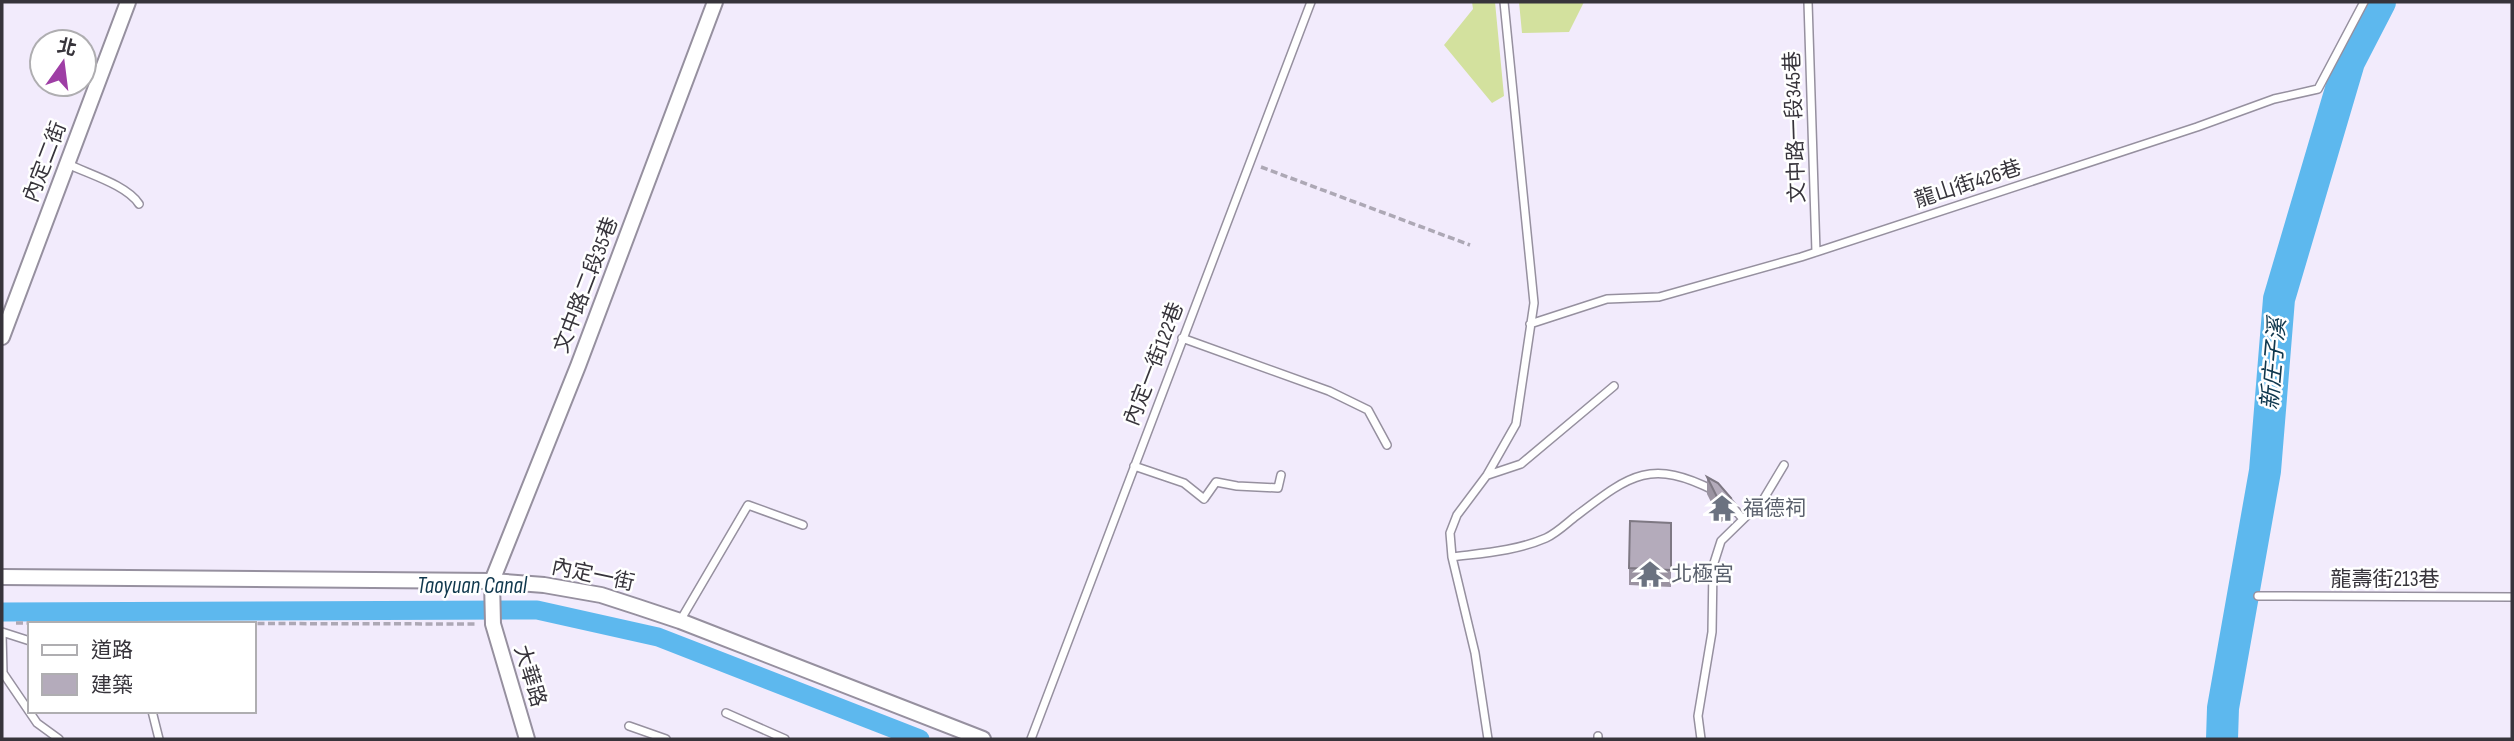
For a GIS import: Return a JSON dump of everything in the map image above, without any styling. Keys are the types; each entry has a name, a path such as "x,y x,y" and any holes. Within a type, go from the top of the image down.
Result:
{"street":[{"name":"內定二街","path":"2,337 128,2"},
{"name":"文中路二段35巷","path":"492,581 578,366 715,2"},
{"name":"內定一街","path":"2,577 492,581 544,585 601,595 680,621 984,739"},
{"name":"大華路","path":"492,581 493,624 527,739"}],"lane":[{"name":"內定一街122巷","path":"1031,739 1311,2"},
{"path":"1488,739 1475,653 1452,557 1450,533 1457,515 1487,475 1516,424 1534,303 1504,2"},
{"name":"文中路一段345巷","path":"1808,2 1816,252"},
{"name":"龍山街426巷","path":"1530,324 1607,299 1659,298 1816,252 2197,127 2274,99 2318,89 2364,2"},
{"path":"67,164 124,189 135,197 139,204"},
{"path":"1182,338 1329,391 1368,411 1387,444"},
{"path":"1487,475 1521,464 1614,386"},
{"path":"1701,739 1698,716 1712,632 1713,566 1721,541 1763,500 1784,465"},
{"path":"1134,466 1184,483 1204,499 1216,482 1278,488 1281,475"},
{"path":"1452,557 1515,548 1548,537 1618,484 1647,473 1689,478 1722,495 1742,518"},
{"path":"680,621 748,505 803,525"},
{"name":"龍壽街213巷","path":"2258,596 2512,597"},
{"path":"28,639 2,632 3,673 28,710"},
{"path":"30,713 37,723 59,739"},
{"path":"152,713 159,739"},
{"path":"726,713 785,739"},
{"path":"629,726 666,739"}],"path":[{"path":"1250,162 1471,245"},
{"path":"15,623 28,623"},
{"path":"256,624 493,624"}],"green space":[{"path":"1472,2 1495,2 1504,96 1492,103 1444,45 1473,9"},
{"path":"1519,2 1584,2 1569,32 1522,33"}],"building":[{"path":"1707,477 1718,483 1731,498 1721,505"},
{"name":"北極宮","path":"1630,521 1671,523 1671,570 1629,568"}],"waterway":[{"name":"新庄子溪","path":"2222,739 2223,708 2265,471 2279,299 2349,62 2380,2"},
{"name":"Taoyuan Canal","path":"2,612 537,610 658,637 920,739"}],"place":[{"name":"福德祠","path":"1722,508"},
{"name":"北極宮","path":"1650,574"}]}
